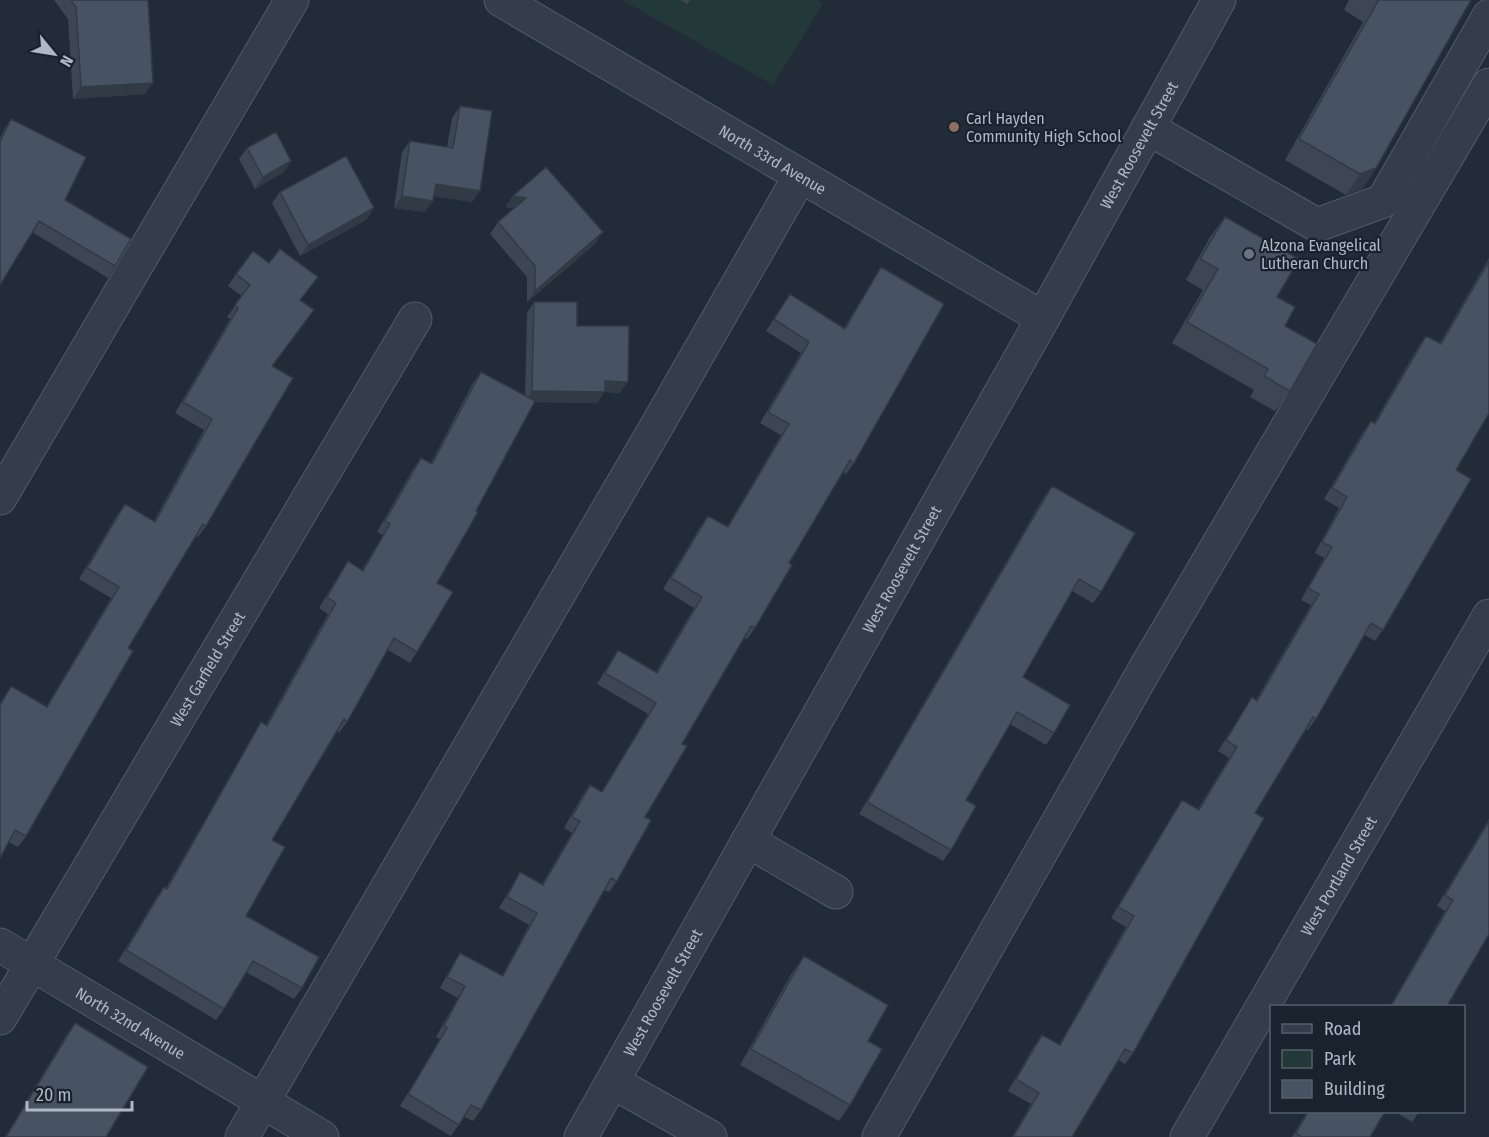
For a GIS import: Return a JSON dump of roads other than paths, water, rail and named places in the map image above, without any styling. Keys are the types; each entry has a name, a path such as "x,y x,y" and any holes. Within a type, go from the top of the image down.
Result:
{"street":[{"path":"0,498 292,0"},
{"name":"North 33rd Avenue","path":"501,0 1043,318"},
{"name":"West Roosevelt Street","path":"581,1137 1220,0"},
{"path":"1148,128 1317,225 1383,201 1489,16"},
{"path":"879,1137 1148,664 1489,85"},
{"path":"242,1137 800,176"},
{"name":"West Garfield Street","path":"0,1018 415,319"},
{"name":"West Portland Street","path":"1186,1137 1489,616"},
{"path":"748,841 836,892"},
{"name":"North 32nd Avenue","path":"0,945 322,1137"},
{"path":"613,1082 710,1137"}],"place":[{"name":"Carl Hayden Community High School","path":"954,127"},
{"name":"Alzona Evangelical Lutheran Church","path":"1249,254"}]}
